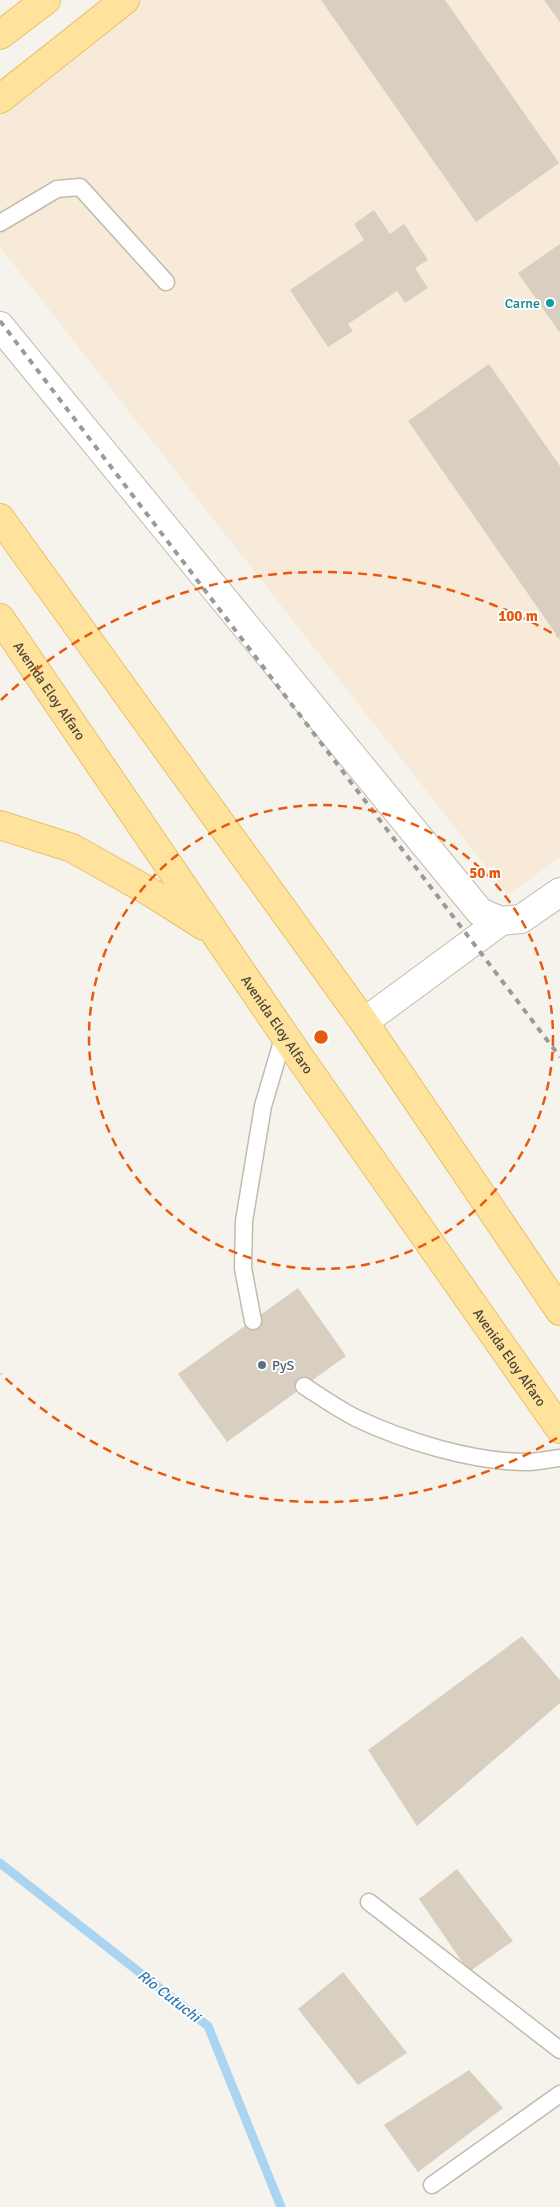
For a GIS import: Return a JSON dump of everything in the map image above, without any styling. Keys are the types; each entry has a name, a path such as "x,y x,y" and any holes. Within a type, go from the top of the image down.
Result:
{"main road":[{"path":"0,35 46,0"},
{"path":"0,99 125,0"},
{"path":"0,518 364,1022 560,1311"},
{"name":"Avenida Eloy Alfaro","path":"0,618 284,1035 560,1429"},
{"path":"0,825 72,848 152,893 215,932"}],"street":[{"path":"0,326 480,912 501,921 521,919 560,892"},
{"path":"364,1022 501,921"}],"lane":[{"path":"0,223 57,189 80,187 166,282"},
{"path":"253,1321 243,1268 244,1221 262,1106 284,1035"},
{"path":"304,1386 354,1417 389,1433 429,1445 486,1459 526,1462 560,1458"},
{"path":"368,1902 560,2050"},
{"path":"432,2185 560,2094"}],"shaded area":[{"path":"139,0 560,0 560,857 508,895 0,247 0,110"}],"building":[{"path":"321,0 445,0 559,163 476,222"},
{"path":"544,0 560,0 560,22"},
{"path":"374,210 390,234 404,224 428,260 415,268 428,288 405,303 397,291 348,324 353,331 328,347 290,290 364,240 354,224"},
{"name":"Carne","path":"560,244 560,333 518,273"},
{"path":"489,364 560,466 560,640 408,421"},
{"name":"PyS","path":"298,1288 346,1356 227,1442 178,1374"},
{"path":"522,1636 560,1680 560,1703 417,1826 368,1750"},
{"path":"457,1869 513,1941 469,1972 419,1899"},
{"path":"343,1972 407,2053 358,2085 298,2009"},
{"path":"469,2070 503,2108 418,2172 384,2125"}],"waterway":[{"name":"Río Cutuchi","path":"0,1863 208,2026 281,2207"}],"railway":[{"path":"0,321 560,1057"}],"place":[{"name":"Carne","path":"550,303"},
{"name":"PyS","path":"262,1365"}]}
